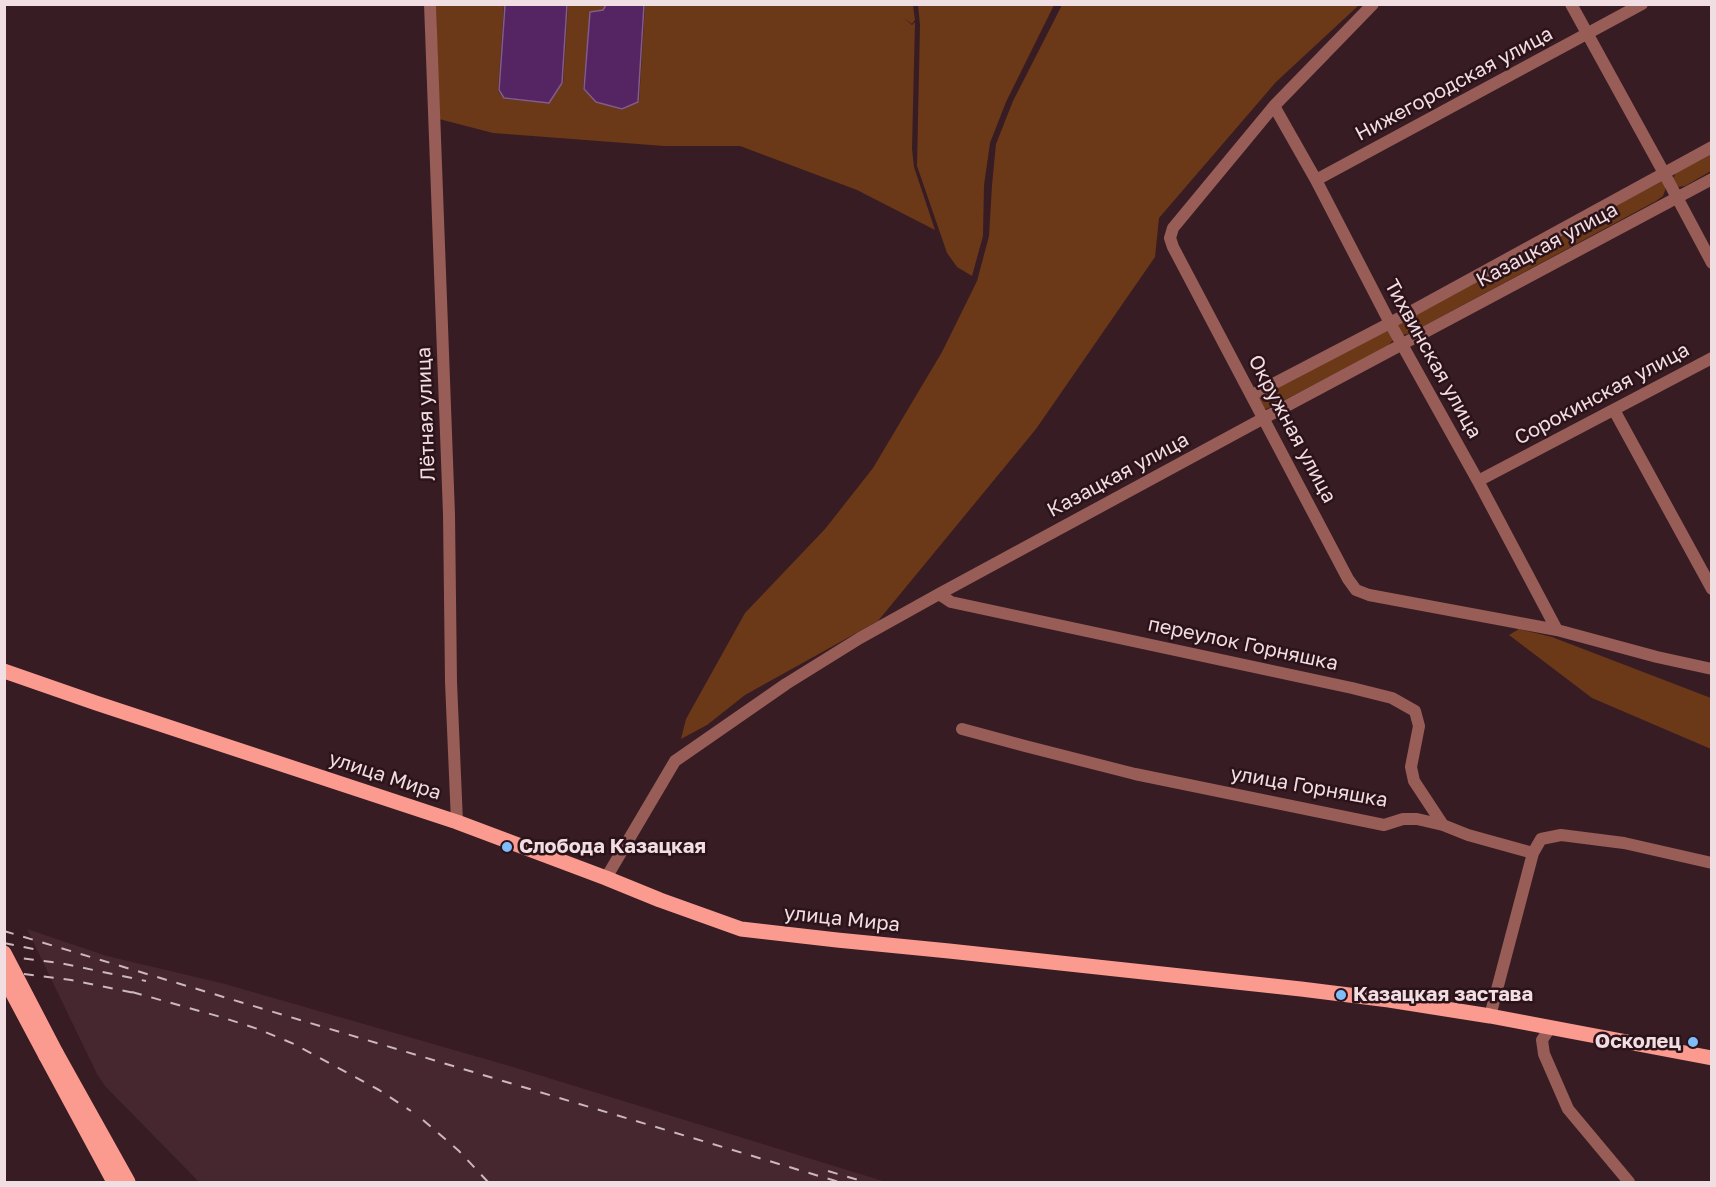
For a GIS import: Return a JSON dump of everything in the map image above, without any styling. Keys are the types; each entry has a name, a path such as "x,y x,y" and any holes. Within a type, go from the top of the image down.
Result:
{"main road":[{"name":"улица Мира","path":"4,671 457,822 660,900 741,928 1389,1000 1490,1016 1712,1058"},
{"path":"4,953 114,1182"},
{"path":"4,977 128,1182"}],"street":[{"name":"Лётная улица","path":"430,4 449,502 451,682 457,822"},
{"name":"Окружная улица","path":"1373,4 1274,106 1173,228 1170,238 1173,247 1348,579 1356,590 1369,595 1557,630 1712,669"},
{"path":"1571,4 1712,263"},
{"name":"Нижегородская улица","path":"1316,180 1642,4"},
{"name":"Тихвинская улица","path":"1274,106 1557,630"},
{"name":"Казацкая улица","path":"1252,395 1390,323 1712,147"},
{"name":"Казацкая улица","path":"606,878 675,761 786,684 860,638 939,594 1712,178"},
{"name":"Сорокинская улица","path":"1478,481 1712,358"},
{"path":"1614,410 1712,589"},
{"name":"переулок Горняшка","path":"939,594 951,602 1392,698 1415,711 1419,726 1411,767 1414,781 1443,825"},
{"name":"улица Горняшка","path":"962,729 1136,774 1384,825 1404,819 1417,819 1533,853"},
{"path":"1490,1016 1533,853 1542,839 1561,835 1624,843 1712,863"},
{"path":"1550,1028 1542,1040 1544,1054 1568,1109 1629,1182"}],"shaded area":[{"path":"842,4 913,5 915,20 912,24 904,18 912,25 915,22 912,149 914,167 935,230 857,190 740,146 664,146 493,133 439,119 436,5 504,5 498,91 504,99 549,103 563,83 568,5 605,5 603,10 590,12 583,89 596,102 622,110 639,102 645,5 831,5 813,7"},
{"path":"505,5 567,5 562,83 549,103 504,98 499,90"},
{"path":"606,5 644,5 638,102 622,109 596,102 584,89 590,12 603,10"},
{"path":"918,5 1054,5 1006,102 990,143 984,185 983,236 972,276 957,267 947,253 917,166 920,25"},
{"path":"1062,5 1359,5 1276,82 1159,218 1155,257 1036,429 878,621 745,695 707,725 681,739 686,719 745,613 825,529 873,468 942,352 977,281 989,236 996,144 1013,101"},
{"path":"1711,152 1711,171 1685,186 1678,187 1674,184 1673,178 1677,171"},
{"path":"1662,181 1665,184 1665,191 1663,196 1656,201 1411,333 1403,335 1398,326 1400,322"},
{"path":"1389,330 1393,340 1388,346 1273,406 1262,408 1258,400 1261,396 1381,332"},
{"path":"1519,629 1552,637 1711,698 1711,749 1592,698 1509,635"},
{"path":"27,929 107,956 225,984 513,1067 886,1182 199,1182 105,1086 97,1074"}],"railway":[{"path":"4,931 839,1182"},
{"path":"4,943 43,951"},
{"path":"4,956 60,963 146,981"},
{"path":"4,974 16,973 71,980 140,994"},
{"path":"132,992 221,1017 294,1044 379,1090 411,1111"},
{"path":"423,1120 459,1151 488,1182"},
{"path":"828,1171 865,1182"}],"place":[{"name":"Слобода Казацкая","path":"507,847"},
{"name":"Казацкая застава","path":"1341,995"},
{"name":"Осколец","path":"1693,1042"}]}
